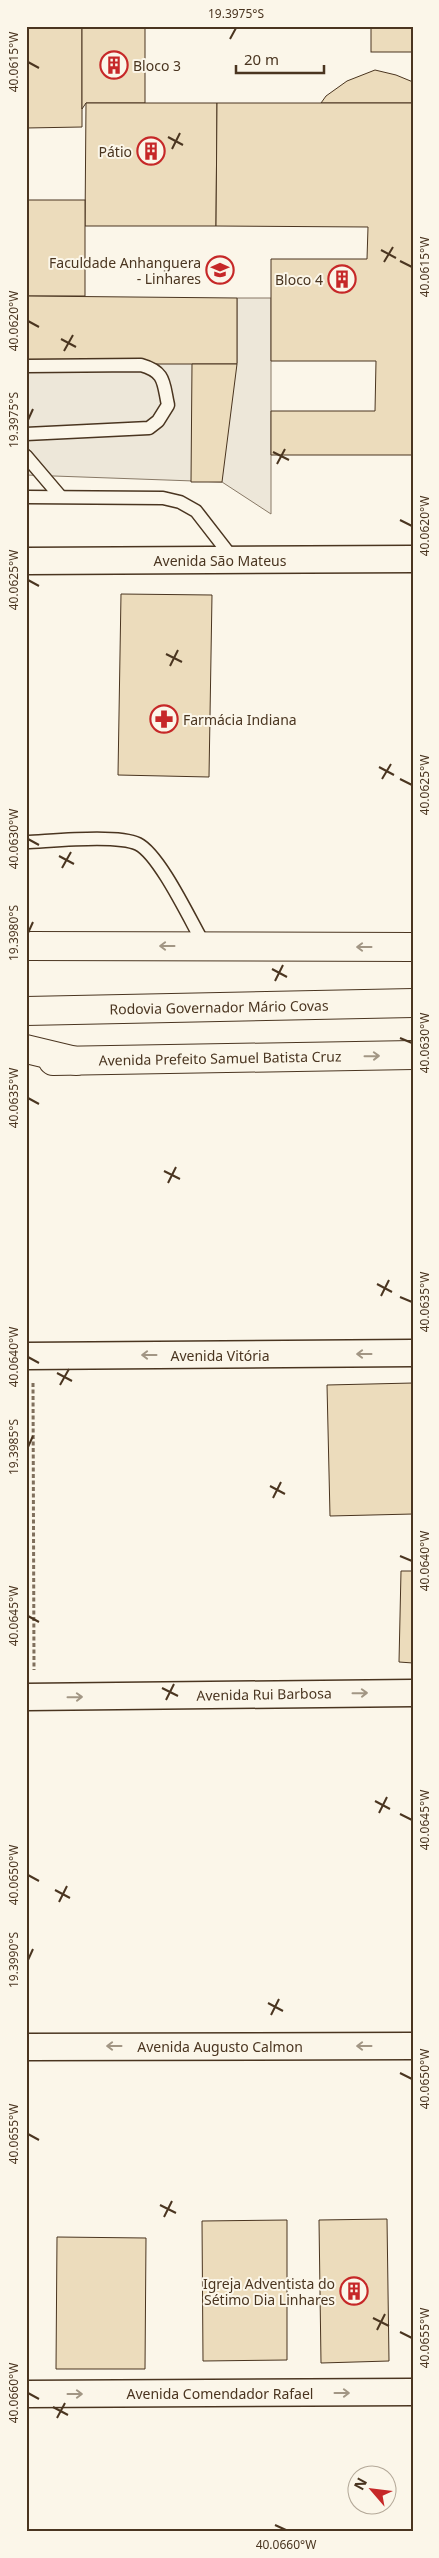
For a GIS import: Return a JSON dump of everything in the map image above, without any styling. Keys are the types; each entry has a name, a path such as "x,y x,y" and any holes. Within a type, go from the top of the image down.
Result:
{"main road":[{"path":"26,946 413,947"},
{"name":"Rodovia Governador Mário Covas","path":"26,1011 413,1003"},
{"path":"26,1049 76,1061"},
{"name":"Avenida Prefeito Samuel Batista Cruz","path":"26,1062 413,1055"}],"street":[{"name":"Avenida São Mateus","path":"26,561 413,559"},
{"name":"Avenida Vitória","path":"29,1356 413,1353"},
{"name":"Avenida Rui Barbosa","path":"30,1689 413,1693"},
{"name":"Avenida Augusto Calmon","path":"26,2047 413,2046"},
{"name":"Avenida Comendador Rafael","path":"26,2394 413,2392"}],"lane":[{"path":"26,366 142,365 155,369 162,377 168,405 158,422 149,428 26,434"},
{"path":"26,456 60,496"},
{"path":"26,497 163,498 180,502 196,511 234,560"},
{"path":"26,842 122,840 138,843 153,854 204,946"}],"path":[{"path":"29,1356 30,1689"}],"shaded area":[{"path":"237,298 271,298 271,514 222,482 26,475 26,364 237,363"}],"building":[{"path":"26,26 82,26 82,127 26,128"},
{"name":"Bloco 3","path":"82,26 145,26 145,103 86,103 82,109"},
{"path":"371,26 413,26 413,52 371,52"},
{"path":"375,70 396,75 413,82 413,103 321,103 326,96 347,81"},
{"name":"Pátio","path":"86,103 217,103 216,226 85,226"},
{"name":"Bloco 4","path":"217,103 413,103 413,455 271,455 271,411 375,411 376,361 271,361 271,259 367,259 368,227 216,226"},
{"path":"26,200 85,200 85,296 26,296"},
{"path":"26,296 237,298 237,364 26,364"},
{"path":"192,364 237,364 222,482 191,482"},
{"name":"Farmácia Indiana","path":"121,594 212,595 209,777 118,775"},
{"path":"413,1383 413,1514 330,1516 327,1385"},
{"path":"401,1571 413,1571 413,1663 399,1662"},
{"name":"Igreja Adventista do Sétimo Dia Linhares","path":"387,2219 389,2361 321,2363 319,2220"},
{"path":"287,2220 287,2360 203,2361 202,2221"},
{"path":"57,2237 146,2238 145,2369 56,2369"}],"place":[{"name":"Bloco 3","path":"114,65"},
{"name":"Pátio","path":"151,151"},
{"name":"Faculdade Anhanguera - Linhares","path":"220,270"},
{"name":"Bloco 4","path":"342,279"},
{"name":"Farmácia Indiana","path":"164,719"},
{"name":"Igreja Adventista do Sétimo Dia Linhares","path":"354,2291"}]}
